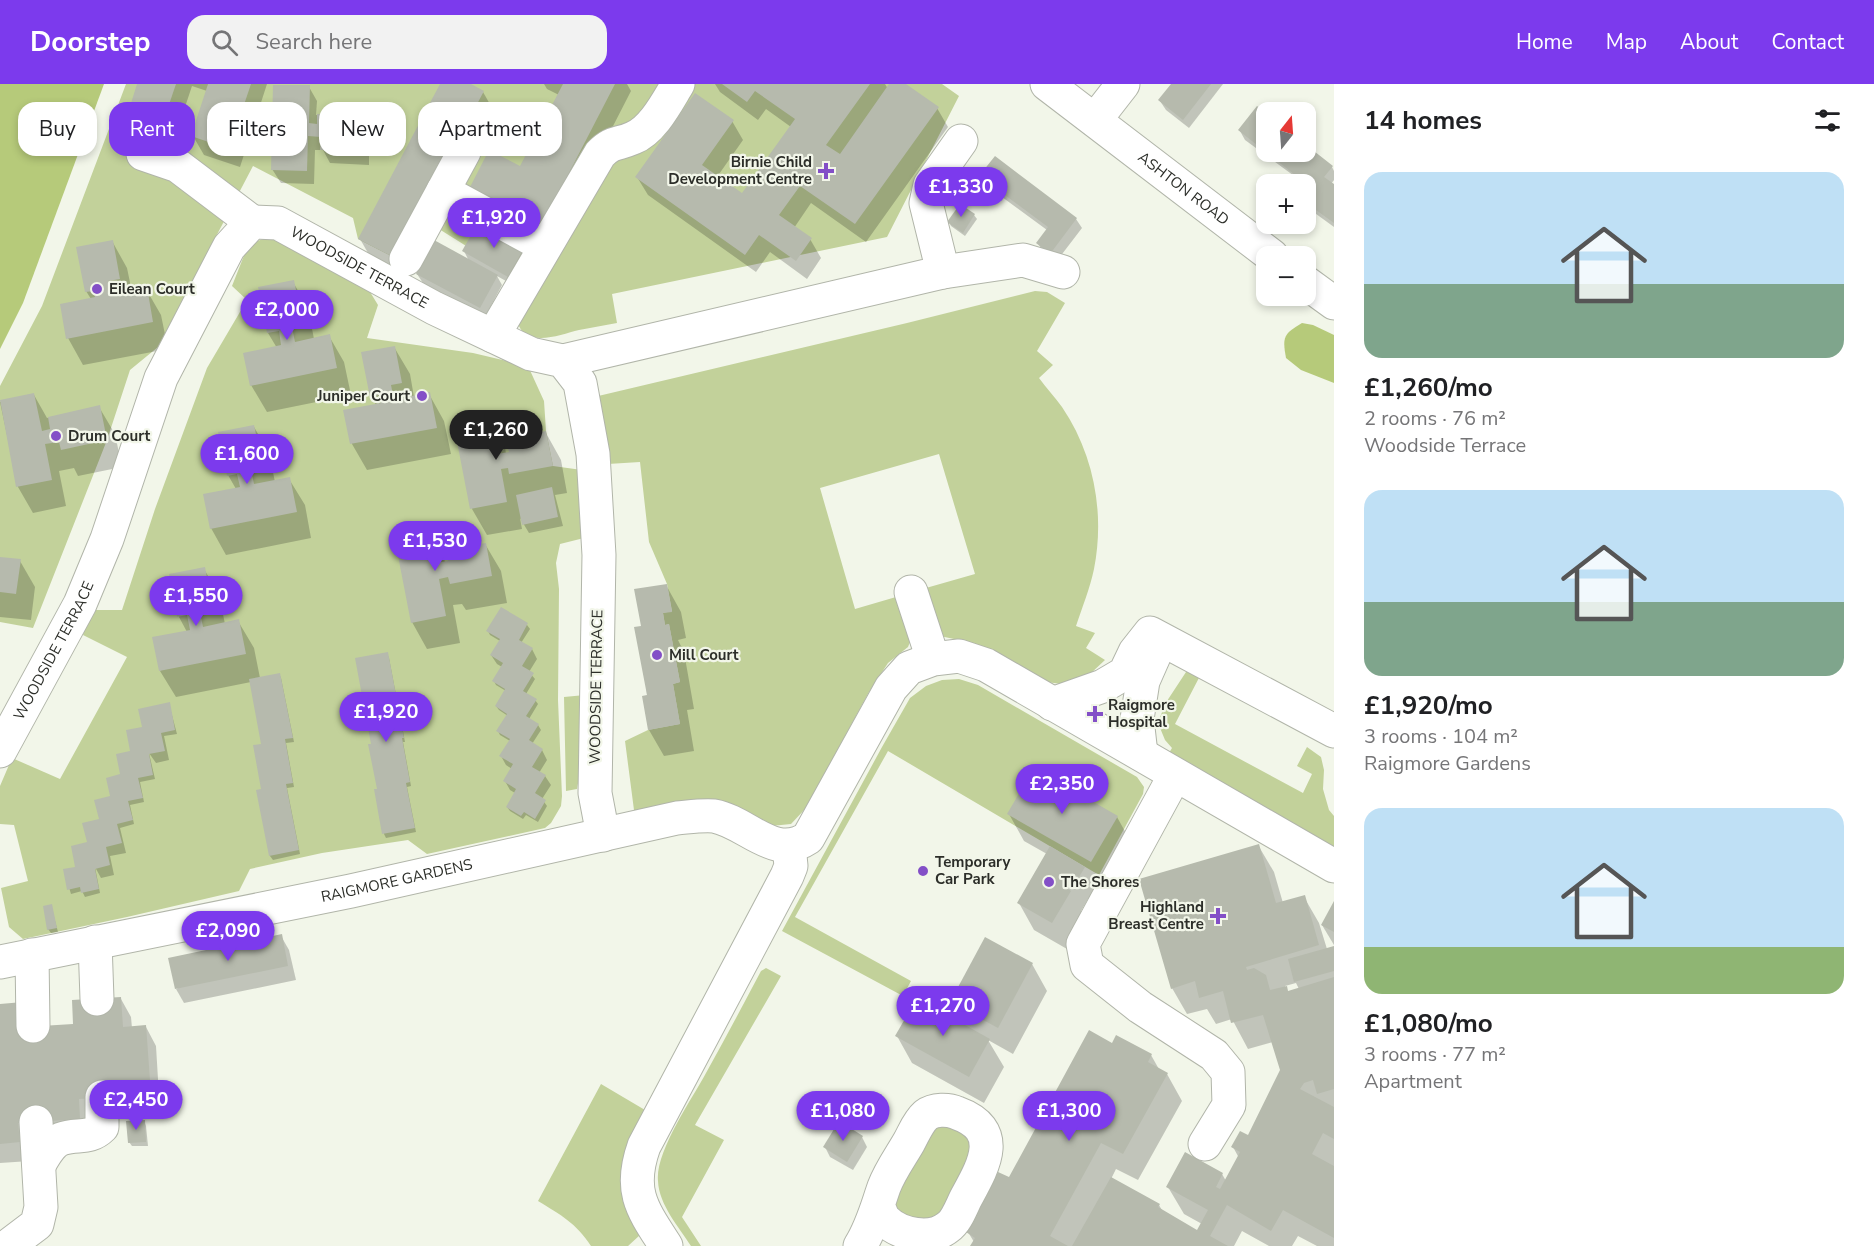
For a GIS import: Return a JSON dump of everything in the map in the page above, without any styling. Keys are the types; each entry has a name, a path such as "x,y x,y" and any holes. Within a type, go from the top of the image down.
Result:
{"street":[{"path":"493,336 600,154 609,145 634,138 647,128 678,84"},
{"name":"ASHTON ROAD","path":"1047,84 1259,246"},
{"path":"1095,120 1123,84"},
{"path":"943,272 926,203 930,185 961,141"},
{"path":"149,156 178,166 252,222"},
{"path":"406,259 462,156"},
{"path":"442,191 545,246"},
{"name":"WOODSIDE TERRACE","path":"0,750 80,604 107,539 161,378 229,247 252,222 278,223 434,308 531,354 563,362 580,383 593,454 599,555 595,793 603,835"},
{"path":"563,362 943,272 1023,260 1063,272"},
{"path":"1316,290 1334,303"},
{"path":"911,592 933,659"},
{"path":"1063,710 1125,673 1135,652 1156,636"},
{"path":"1141,754 1137,719 1143,681 1156,636"},
{"path":"1156,636 1334,731"},
{"path":"666,1246 642,1209 637,1186 638,1161 644,1146 787,876 791,859 789,846 808,838 891,688 909,668 933,659 959,656 986,665 1334,866"},
{"path":"1063,710 1128,694 1143,681"},
{"path":"1175,775 1083,944 1088,965 1140,1007 1214,1055 1228,1072 1229,1105 1205,1144"},
{"name":"RAIGMORE GARDENS","path":"9,954 95,942 351,891 677,818 715,816 741,826 768,842 789,846"},
{"path":"95,942 97,999"},
{"path":"9,954 33,1026"},
{"path":"39,1165 48,1150 59,1140 94,1135 102,1127 102,1097"},
{"path":"8,1246 37,1224 41,1207 36,1122"},
{"path":"860,1246 879,1208"}],"green space":[{"path":"0,84 104,84 97,103 18,102 18,156 77,156 23,303 0,349"},
{"path":"126,84 942,84 959,96 887,237 612,294 617,323 544,338 527,335 521,330 517,321 535,289 439,229 395,258 358,239 353,218 253,166 158,347 130,370 107,440 33,628 0,622 0,386 42,306 109,129 109,156 195,156 195,102 119,102"},
{"path":"271,237 367,287 378,305 367,338 473,353 528,366 544,401 546,431 553,466 582,470 588,537 560,544 556,563 559,589 558,700 561,806 551,823 545,828 427,854 408,840 322,853 250,869 239,891 23,939 9,927 1,888 28,881 14,825 0,824 0,786 12,758 60,779 127,657 83,635 91,610 122,610 155,509 207,368 247,300 232,286 249,243"},
{"path":"1035,291 1047,292 1065,303 1037,351 1053,365 1039,378 1073,425 1089,464 1094,485 1098,527 1097,548 1094,569 1076,626 1095,633 1086,648 1105,660 1090,674 1070,685 1046,682 968,642 940,636 926,588 975,574 939,454 820,488 855,609 896,597 910,642 908,647 888,663 869,692 806,808 791,824 771,826 634,810 625,741 648,730 680,724 673,684 680,682 669,624 665,625 663,613 672,611 667,584 649,542 640,462 608,464 594,397"},
{"path":"1302,323 1313,325 1334,335 1334,383 1301,370 1286,358 1284,345 1286,336"},
{"path":"1188,669 1201,674 1175,724 1303,793 1312,774 1297,766 1307,747 1321,757 1324,770 1323,789 1329,810 1334,816 1334,851 1169,753 1172,748 1165,740 1158,723 1165,704"},
{"path":"959,679 978,685 1137,777 1144,787 1143,794 1099,875 888,751 795,917 911,981 903,996 782,931 910,698 926,686 942,680"},
{"path":"585,695 583,777 579,777 577,789 566,791 564,697"},
{"path":"766,968 781,976 695,1125 724,1140 682,1217 701,1246 691,1246 670,1215 659,1190 659,1169 662,1156 676,1126 761,971"},
{"path":"601,1084 645,1110 629,1144 621,1172 624,1200 640,1235 628,1246 591,1246 574,1225 538,1201"},
{"path":"942,1124 961,1127 974,1152 944,1213 931,1220 902,1217 893,1205 929,1131"}],"building":[{"path":"137,84 176,84 170,102 131,102"},
{"path":"208,84 251,84 245,102 207,102 207,141 195,137 195,124"},
{"path":"440,84 471,84 484,91 478,102 430,102"},
{"path":"563,84 615,84 541,227 469,189 486,156 501,156 520,166 525,156 562,156 562,102 554,102"},
{"name":"Birnie Child Development Centre","path":"722,84 870,84 826,145 840,154 889,84 906,84 939,107 855,224 800,186 779,215 812,238 796,261 759,235 745,255 635,177 695,93 734,120 702,165 742,193 795,119 755,91 747,102"},
{"path":"1171,84 1211,84 1183,120 1158,100"},
{"path":"273,85 310,85 309,123 317,124 317,114 319,114 319,137 308,136 307,171 271,170 271,156 307,156 307,102 273,102"},
{"path":"1256,107 1256,144 1238,130"},
{"path":"418,126 418,156 449,156 395,258 358,239 402,156 406,156 406,148"},
{"path":"1316,153 1333,166 1324,177 1334,184 1334,223 1316,210 1316,174 1294,174 1279,162 1316,162"},
{"path":"995,156 1077,218 1050,254 1036,243 1048,227 979,176"},
{"path":"960,204 975,214 963,233 947,222"},
{"path":"479,221 525,247 508,277 462,251"},
{"name":"Eilean Court","path":"113,240 120,279 108,281 111,294 147,287 153,322 66,339 60,304 95,297 94,291 85,292 76,247"},
{"path":"434,240 498,275 480,308 416,274"},
{"path":"294,280 302,320 291,322 295,342 330,334 337,368 250,386 243,353 281,345 279,331 267,333 258,287"},
{"name":"Juniper Court","path":"395,346 402,383 391,385 394,400 430,392 437,428 350,444 343,410 381,403 379,395 370,397 361,352"},
{"name":"Drum Court","path":"34,393 42,431 50,429 48,417 100,405 107,440 61,450 59,442 45,444 52,480 16,487 0,400"},
{"path":"490,419 497,454 509,452 506,439 546,431 553,466 509,474 508,468 501,469 507,502 470,509 454,426"},
{"path":"254,425 262,462 250,465 254,484 290,477 297,512 210,529 203,494 240,487 237,474 227,476 218,432"},
{"path":"552,487 558,517 522,525 516,495"},
{"path":"430,529 436,563 448,561 446,550 486,543 492,576 450,584 448,577 439,579 446,616 411,623 394,535"},
{"path":"0,557 21,559 16,594 0,592"},
{"path":"205,567 212,605 199,607 203,627 239,619 246,654 159,671 152,637 190,630 187,615 177,617 169,574"},
{"name":"Mill Court","path":"667,584 672,612 663,613 665,625 669,624 680,682 673,684 680,724 648,730 642,696 647,695 634,627 641,626 634,589"},
{"path":"501,607 528,623 519,640 533,648 522,666 534,673 523,691 537,699 526,716 539,724 529,740 543,749 532,767 546,775 535,793 546,800 535,819 524,812 521,816 506,807 516,789 503,781 513,764 499,756 510,739 496,731 507,714 495,706 505,689 492,681 503,663 490,655 500,639 486,631"},
{"path":"388,652 404,738 402,738 410,782 406,783 415,828 382,834 374,789 377,789 368,744 371,744 355,658"},
{"path":"280,673 293,738 285,739 293,783 286,784 299,850 269,856 256,790 261,789 253,745 261,744 249,679"},
{"path":"170,702 175,730 161,733 165,751 149,754 153,775 138,778 143,798 128,801 133,820 117,824 122,843 106,847 110,865 95,869 99,889 81,893 80,887 67,890 63,869 75,867 71,846 87,842 82,823 99,819 94,800 110,796 106,778 120,774 116,754 130,751 126,730 142,727 138,709"},
{"path":"1034,768 1118,816 1091,862 1007,814"},
{"path":"1259,844 1276,903 1305,895 1319,945 1246,967 1247,970 1254,968 1266,975 1270,990 1287,986 1288,991 1334,977 1334,1089 1317,1094 1313,1080 1304,1083 1300,1089 1334,1107 1334,1139 1323,1133 1312,1154 1334,1166 1334,1238 1283,1210 1271,1231 1227,1205 1210,1236 1228,1246 1072,1246 1111,1177 1160,1204 1158,1207 1197,1230 1208,1210 1166,1187 1185,1152 1223,1173 1216,1187 1220,1189 1240,1152 1231,1147 1240,1131 1248,1135 1280,1070 1263,1015 1231,1023 1223,991 1199,998 1195,981 1171,989 1139,879"},
{"name":"The Shores","path":"1050,846 1085,867 1079,877 1072,873 1065,887 1071,891 1052,923 1017,903"},
{"path":"1334,901 1334,932 1321,925"},
{"path":"52,904 57,928 47,930 43,906"},
{"path":"282,934 288,966 175,989 168,958"},
{"path":"985,937 1033,963 998,1028 950,1002"},
{"path":"1334,946 1334,971 1294,982 1288,959"},
{"path":"121,997 123,1027 146,1025 151,1094 79,1099 80,1119 18,1123 20,1142 0,1144 0,1004 23,1002 25,1027 73,1024 72,1000"},
{"path":"917,998 990,1039 969,1077 895,1036"},
{"path":"1089,1030 1112,1043 1116,1035 1152,1054 1148,1062 1168,1073 1123,1154 1101,1143 1050,1236 1068,1246 970,1246 975,1238 966,1232 998,1172 1009,1177"},
{"path":"145,1120 146,1142 128,1143 126,1121"},
{"path":"839,1121 863,1136 847,1162 823,1147"}],"place":[{"name":"Birnie Child Development Centre","path":"826,171"},
{"name":"Eilean Court","path":"97,289"},
{"name":"Juniper Court","path":"422,396"},
{"name":"Drum Court","path":"56,436"},
{"name":"Mill Court","path":"657,655"},
{"name":"Raigmore Hospital","path":"1095,714"},
{"name":"Temporary Car Park","path":"923,871"},
{"name":"The Shores","path":"1049,882"},
{"name":"Highland Breast Centre","path":"1218,916"}]}
